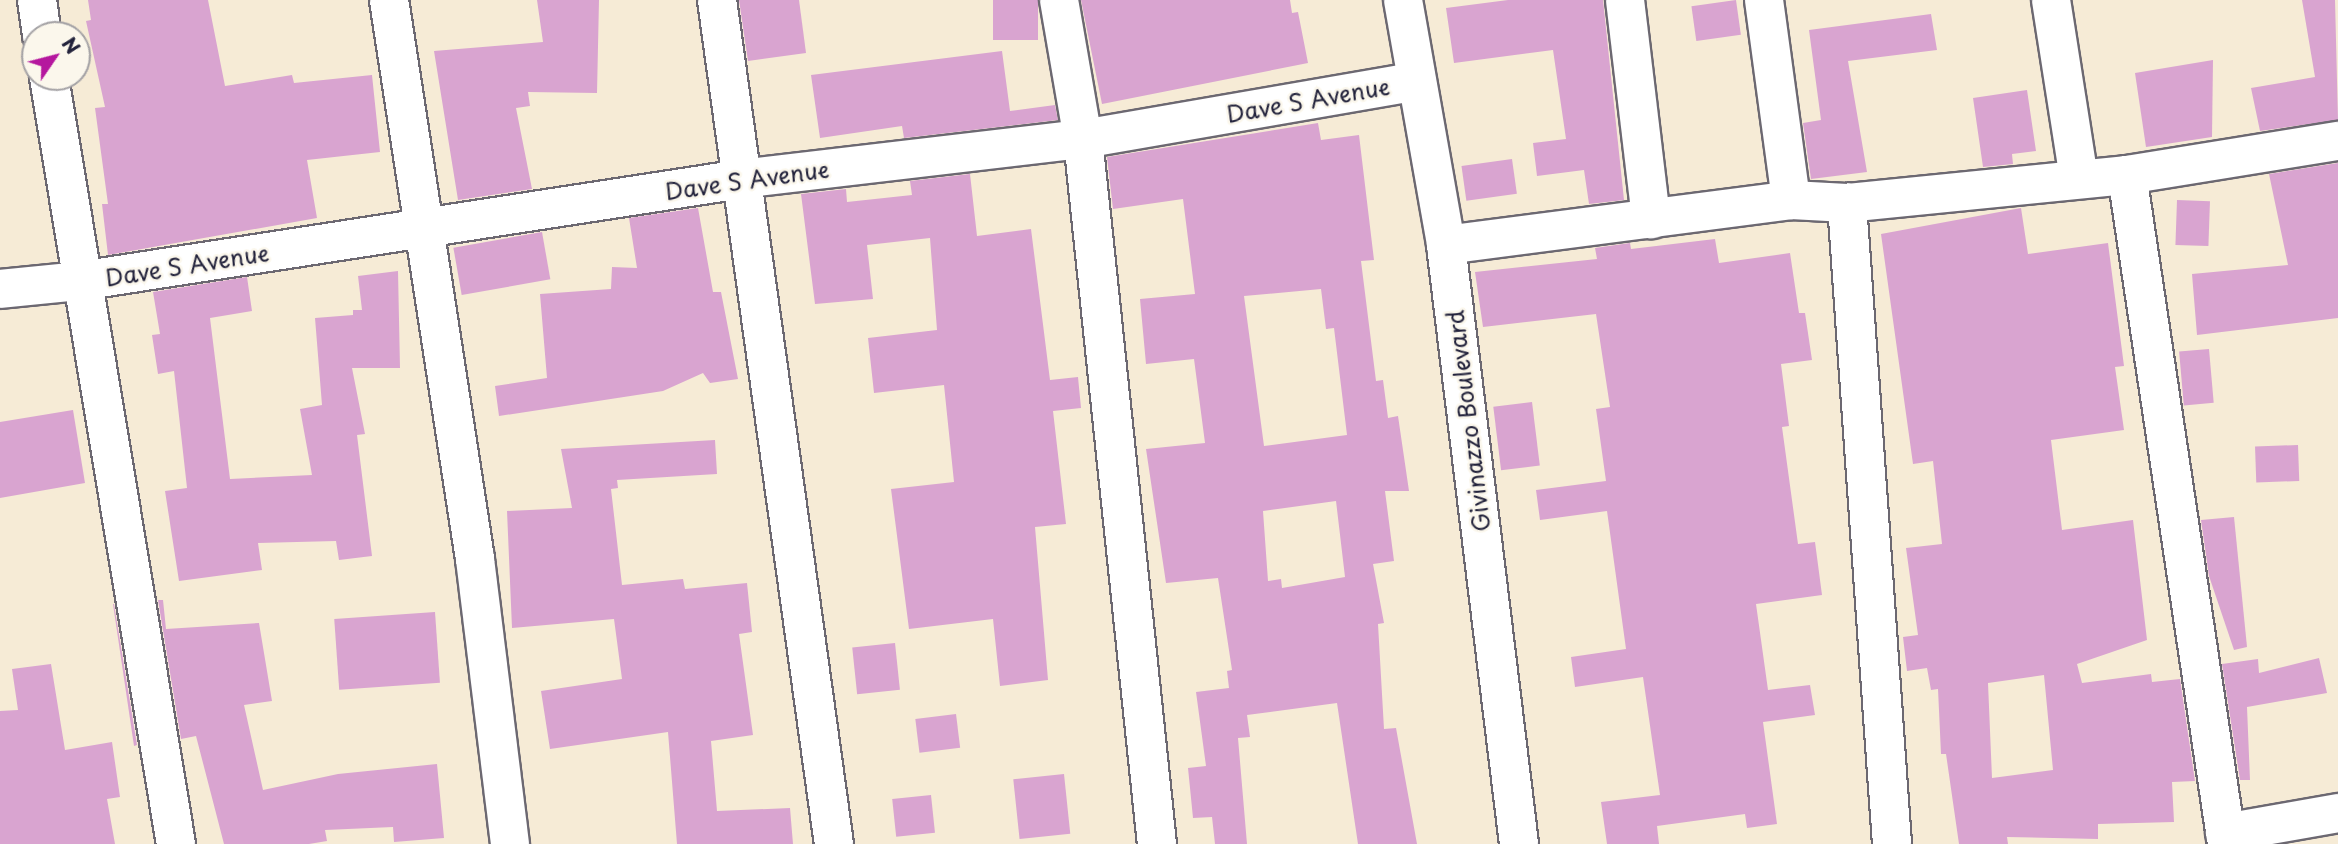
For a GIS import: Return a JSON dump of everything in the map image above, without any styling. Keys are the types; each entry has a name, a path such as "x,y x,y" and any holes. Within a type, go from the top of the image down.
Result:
{"street":[{"path":"37,0 40,21"},
{"path":"389,0 475,559 510,844"},
{"path":"717,0 834,844"},
{"path":"1059,0 1083,139 1157,844"},
{"name":"Givinazzo Boulevard","path":"1403,0 1415,82 1446,245 1519,844"},
{"path":"1625,0 1651,219"},
{"path":"1764,0 1791,200"},
{"path":"2051,0 2079,178"},
{"name":"Dave S Avenue","path":"0,289 80,282 741,179 1083,139 1415,82"},
{"path":"51,91 80,282 176,844"},
{"path":"1446,245 1791,200 1847,203 2127,174 2338,141"},
{"path":"2127,174 2226,838 2338,813"},
{"path":"1847,203 1892,844"}],"building":[{"path":"88,0 208,0 225,86 292,75 294,83 372,75 380,152 307,160 317,218 108,255 102,204 108,204 95,108 105,107 91,44 91,21 86,21 91,20"},
{"path":"537,0 599,0 597,93 528,92 530,106 516,108 532,189 458,200 434,51 543,42"},
{"path":"739,0 799,0 806,53 748,61"},
{"path":"993,0 1038,0 1038,40 993,40"},
{"path":"1081,0 1290,0 1292,13 1298,12 1308,63 1102,104"},
{"path":"1508,0 1603,0 1624,200 1589,204 1584,170 1537,176 1533,143 1566,139 1553,50 1454,63 1446,8"},
{"path":"1736,0 1741,35 1696,41 1691,6"},
{"path":"2302,0 2335,0 2338,120 2260,131 2251,88 2315,77"},
{"path":"1931,14 1937,50 1848,61 1867,172 1811,179 1803,123 1821,120 1809,30"},
{"path":"1002,51 1010,111 1055,105 1058,120 904,138 902,126 820,138 811,75"},
{"path":"2213,60 2212,137 2146,147 2135,73"},
{"path":"2027,90 2036,151 2012,154 2013,164 1983,167 1973,98"},
{"path":"1318,123 1321,140 1359,135 1374,260 1361,261 1376,381 1383,380 1388,418 1398,416 1409,491 1385,491 1394,561 1373,564 1384,623 1378,624 1384,729 1396,728 1417,844 1358,844 1337,703 1247,715 1250,737 1238,738 1247,844 1215,844 1212,817 1193,818 1188,768 1206,766 1196,692 1229,688 1227,671 1232,670 1218,578 1166,583 1146,449 1205,443 1194,359 1146,364 1140,299 1195,294 1183,199 1113,209 1107,157","holes":["1321,289 1326,329 1334,328 1347,435 1264,446 1244,296","1336,501 1345,577 1282,588 1281,579 1268,581 1263,511"]},
{"path":"1512,159 1517,194 1466,201 1461,166"},
{"path":"2338,163 2338,318 2197,335 2192,274 2288,265 2269,174"},
{"path":"970,174 977,236 1031,229 1050,380 1078,377 1081,408 1053,411 1066,524 1035,527 1048,680 1000,686 993,619 909,629 891,489 954,482 944,385 874,393 868,338 937,330 930,238 867,245 873,299 815,304 801,194 846,189 847,202 912,195 910,181"},
{"path":"2177,200 2210,201 2208,246 2175,245"},
{"path":"698,208 713,292 721,292 738,379 710,383 703,373 663,391 499,416 495,386 547,378 540,294 611,289 612,267 637,268 629,218"},
{"path":"2021,208 2028,254 2108,243 2124,366 2115,367 2124,430 2051,440 2062,530 2133,520 2147,640 2077,664 2082,683 2151,674 2152,682 2180,679 2195,781 2172,782 2174,822 2098,824 2098,839 2007,837 2008,844 1959,844 1946,754 1941,754 1938,689 1931,690 1927,668 1907,671 1903,637 1918,635 1906,548 1942,544 1933,461 1913,464 1881,234","holes":["2044,675 2053,770 1992,778 1988,683"]},
{"path":"542,232 550,279 462,295 453,248"},
{"path":"1715,239 1719,263 1790,253 1799,313 1805,313 1812,360 1781,364 1789,426 1782,427 1798,544 1815,542 1822,595 1756,604 1768,690 1810,685 1815,715 1763,722 1777,824 1747,828 1745,814 1657,826 1659,844 1607,844 1601,802 1660,795 1643,677 1575,687 1571,657 1626,649 1607,511 1540,520 1536,490 1606,481 1596,409 1610,407 1596,314 1483,327 1475,272 1597,259 1595,248 1630,243 1631,249"},
{"path":"398,271 400,368 352,368 365,434 357,435 372,556 339,560 336,541 258,543 262,570 179,581 165,491 187,488 174,371 158,374 152,335 160,334 153,292 247,277 252,311 210,318 230,479 312,475 300,409 322,405 315,318 353,315 353,310 362,310 358,276"},
{"path":"2209,349 2214,403 2184,405 2179,352"},
{"path":"1532,402 1540,466 1501,470 1493,407"},
{"path":"73,410 85,483 0,498 0,422"},
{"path":"715,440 717,474 617,480 618,488 611,489 622,585 683,579 685,589 747,583 752,632 739,634 753,735 711,741 717,811 790,808 793,844 677,844 668,732 550,749 541,691 622,679 614,619 512,628 507,511 572,508 561,449"},
{"path":"2298,445 2299,481 2256,482 2255,447"},
{"path":"2234,517 2247,647 2234,650 2209,576 2201,520"},
{"path":"158,600 163,600 166,629 259,623 272,701 244,705 263,790 338,774 437,764 444,838 394,842 393,827 325,830 327,841 309,844 224,844 196,736 181,739"},
{"path":"113,604 137,745 134,746"},
{"path":"435,612 440,683 339,690 334,619"},
{"path":"895,643 900,690 857,694 852,647"},
{"path":"2319,658 2327,693 2247,707 2250,780 2240,780 2222,664 2258,659 2259,673"},
{"path":"51,664 65,750 112,742 120,797 107,799 115,844 0,844 0,711 18,710 12,669"},
{"path":"956,714 960,748 919,753 915,719"},
{"path":"1064,774 1070,834 1020,839 1013,779"},
{"path":"931,795 935,833 896,837 892,799"}]}
